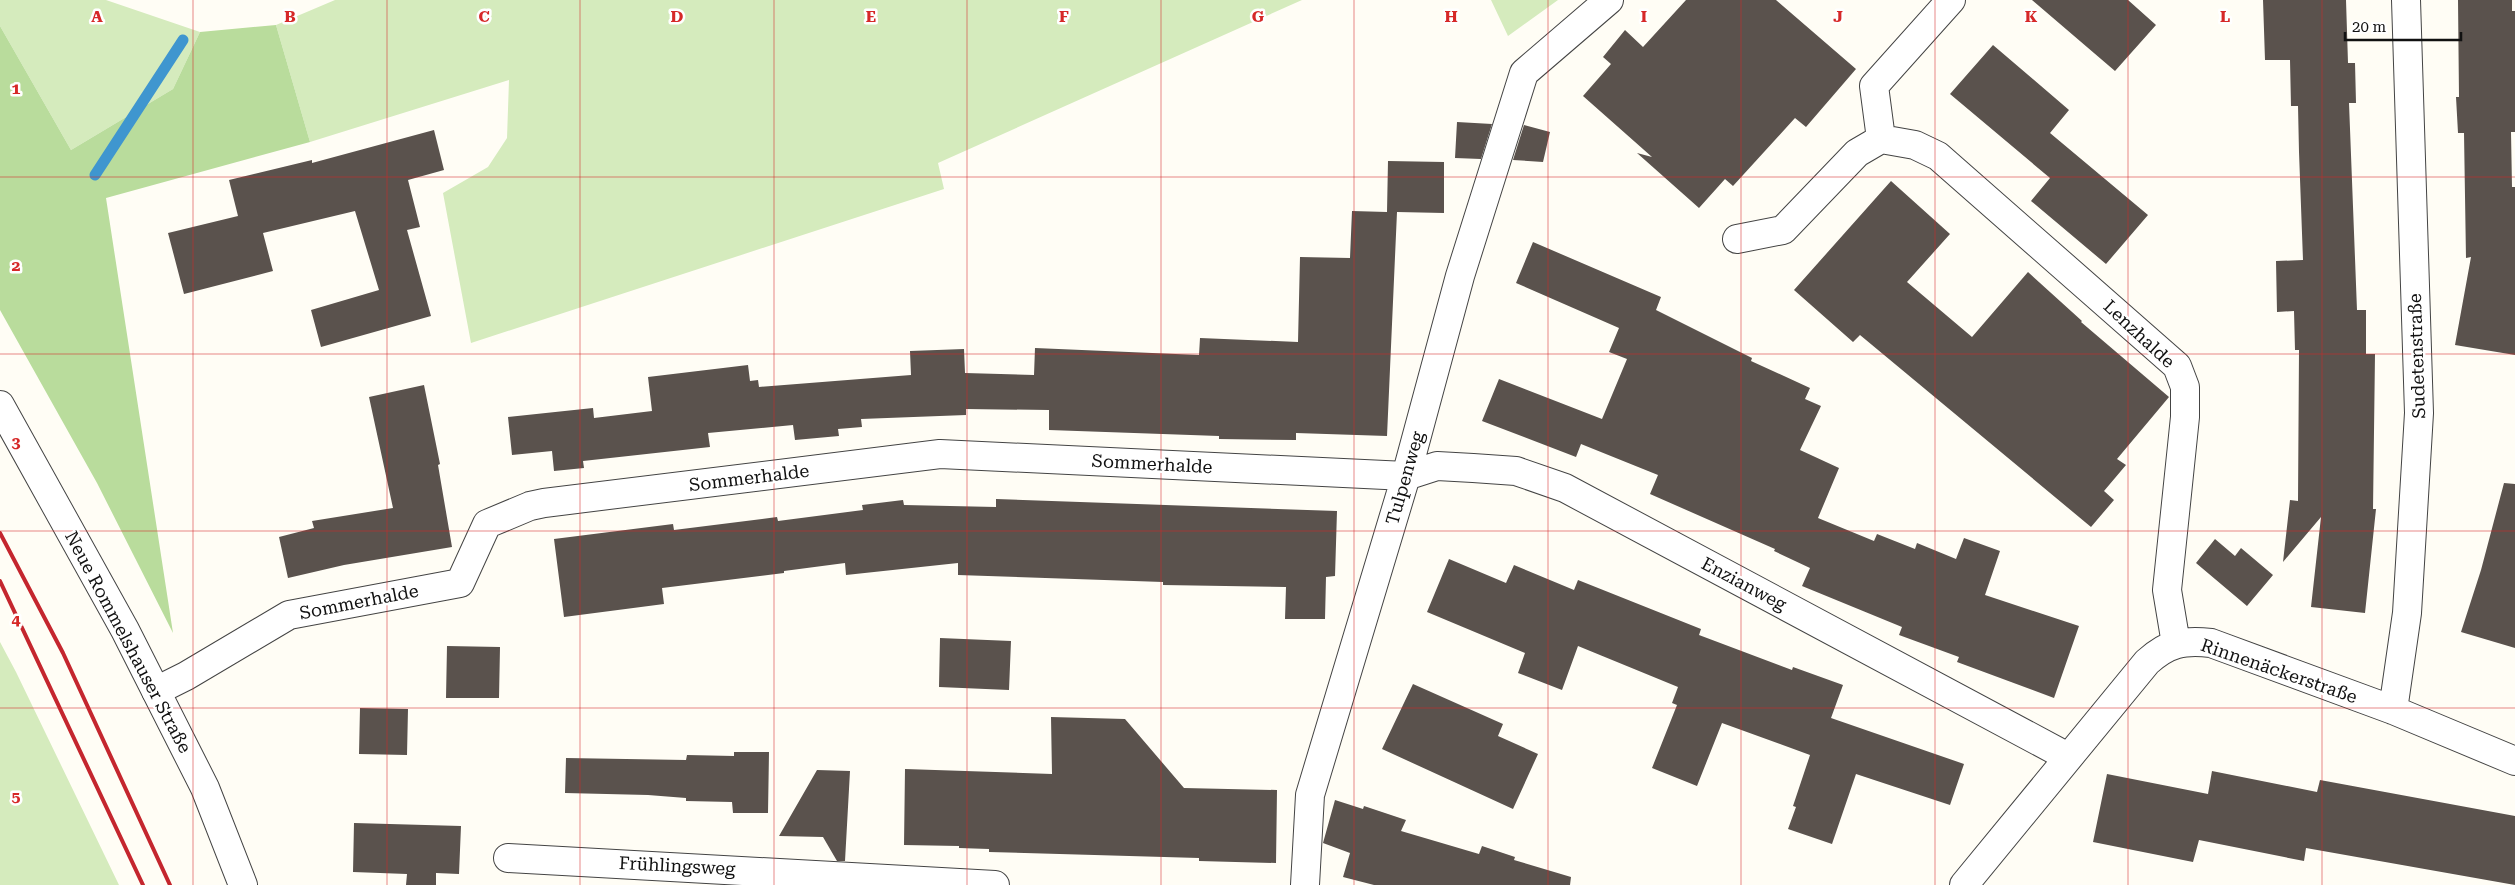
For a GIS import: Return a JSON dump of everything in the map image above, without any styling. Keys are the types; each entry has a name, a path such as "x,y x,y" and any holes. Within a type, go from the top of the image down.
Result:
{"street":[{"name":"Tulpenweg","path":"1305,885 1310,795 1406,476 1460,276 1524,73 1609,0"},
{"path":"1737,239 1782,230 1856,153 1881,139 1874,86 1951,0"},
{"name":"Sudetenstraße","path":"2393,710 2407,613 2419,413 2406,0"},
{"name":"Lenzhalde","path":"1881,139 1915,145 1938,156 2177,366 2185,387 2185,417 2167,590 2176,644"},
{"name":"Neue Rommelshauser Straße","path":"0,405 156,691 205,788 243,885"},
{"name":"Sommerhalde","path":"156,691 186,676 289,615 460,583 488,524 530,506 544,503 940,454 1406,476"},
{"name":"Enzianweg","path":"1406,476 1437,466 1516,471 1565,488 2068,756"},
{"name":"Rinnenäckerstraße","path":"1964,885 2146,662 2159,650 2189,641 2211,643 2393,710 2515,761"},
{"name":"Frühlingsweg","path":"508,858 716,876 995,885"}],"green space":[{"path":"0,0 106,0 200,32 173,89 71,150 0,26"},
{"path":"335,0 1302,0 938,163 944,189 471,343 443,193 488,167 507,138 509,80 310,142 276,25"},
{"path":"1491,0 1558,0 1508,36"},
{"path":"276,25 310,142 106,198 173,633 97,483 0,310 0,26 71,150 173,89 200,32"},
{"path":"0,642 16,672 119,885 0,885"}],"building":[{"path":"1686,0 1776,0 1856,69 1806,127 1795,118 1733,186 1725,179 1699,208 1637,153 1652,157 1583,96 1611,64 1603,57 1625,30 1643,47"},
{"path":"2032,0 2128,0 2156,25 2115,71"},
{"path":"2263,0 2346,0 2348,63 2355,63 2356,103 2349,103 2357,310 2366,310 2366,354 2375,354 2373,509 2376,509 2365,613 2311,607 2321,517 2283,562 2290,500 2298,501 2299,350 2295,350 2294,311 2277,312 2276,261 2303,260 2298,106 2291,106 2290,60 2265,60"},
{"path":"2458,0 2512,0 2512,11 2515,11 2515,132 2511,132 2512,187 2515,187 2515,355 2455,345 2471,257 2466,258 2464,133 2458,133 2456,97 2459,97"},
{"path":"1993,45 2069,110 2050,133 2148,215 2106,264 2031,201 2050,178 1950,94"},
{"path":"1457,122 1492,124 1481,159 1455,158"},
{"path":"1524,125 1550,132 1543,162 1513,160"},
{"path":"434,130 444,170 408,180 420,227 407,230 431,316 321,347 311,310 379,290 355,211 263,233 273,271 184,294 168,233 238,216 229,180 312,160 312,163"},
{"path":"1388,161 1444,162 1444,213 1397,212 1387,436 1296,433 1296,440 1219,439 1219,436 1049,430 1049,410 966,409 966,415 861,419 862,427 838,429 839,436 795,440 793,425 708,433 710,447 583,461 584,468 554,471 552,451 512,455 508,417 593,408 594,418 652,411 648,377 748,365 750,381 758,380 759,387 911,375 910,351 964,349 965,373 1034,375 1035,348 1199,355 1200,338 1298,342 1300,257 1350,258 1352,211 1387,212"},
{"path":"1891,181 1950,234 1907,282 1972,337 2028,272 2081,322 2169,397 2117,459 2126,465 2104,491 2114,500 2091,527 1860,335 1853,342 1794,290"},
{"path":"1533,242 1661,297 1656,310 1752,358 1751,361 1810,388 1805,399 1821,406 1800,450 1839,468 1818,518 1874,541 1877,534 1915,549 1917,543 1956,559 1964,538 2000,551 1985,595 2079,626 2054,698 1957,662 1959,657 1899,635 1902,627 1802,586 1810,568 1774,551 1775,549 1650,494 1658,475 1581,444 1576,457 1482,421 1499,379 1602,419 1627,359 1609,352 1619,328 1516,283"},
{"path":"424,385 440,464 438,465 452,547 344,565 288,578 279,537 314,528 312,521 393,508 369,397"},
{"path":"2504,483 2515,484 2515,648 2461,632 2481,570"},
{"path":"996,499 1337,511 1335,576 1326,577 1325,619 1285,619 1286,587 1163,585 1163,582 958,575 958,563 846,575 845,563 784,571 784,573 662,588 664,604 564,617 554,539 673,524 674,530 777,517 778,521 863,510 862,505 903,500 904,505 996,507"},
{"path":"2215,539 2235,556 2241,548 2273,575 2247,606 2196,563"},
{"path":"1449,559 1506,583 1514,565 1574,590 1578,580 1701,629 1699,635 1792,670 1793,667 1843,685 1831,718 1964,764 1950,805 1856,774 1832,844 1788,829 1796,807 1793,806 1810,755 1722,723 1697,786 1652,768 1677,705 1672,703 1678,687 1578,646 1562,690 1518,673 1525,653 1427,612"},
{"path":"940,638 1011,641 1009,690 939,687"},
{"path":"447,646 500,647 499,698 446,698"},
{"path":"1413,684 1503,724 1498,736 1538,754 1513,809 1382,749"},
{"path":"360,708 408,709 407,755 359,754"},
{"path":"1051,717 1125,719 1184,788 1277,790 1276,863 1199,861 1199,858 989,852 989,849 959,848 959,846 904,845 905,769 1052,774"},
{"path":"734,752 769,752 768,813 733,813 732,802 686,801 686,798 648,795 565,793 566,758 686,760 687,755 734,756"},
{"path":"817,770 850,771 845,861 837,861 823,837 779,836"},
{"path":"2212,771 2317,792 2320,780 2515,816 2515,885 2306,848 2304,861 2199,840 2193,862 2093,842 2107,774 2208,794"},
{"path":"1335,800 1363,809 1364,806 1406,820 1401,831 1479,854 1482,846 1515,857 1514,860 1571,877 1570,885 1374,885 1343,877 1350,853 1323,843"},
{"path":"354,823 461,826 459,874 436,873 436,885 406,885 407,874 353,872"}],"waterway":[{"path":"95,175 183,40"}],"railway":[{"path":"0,533 63,653 170,885"},
{"path":"0,581 143,885"}]}
